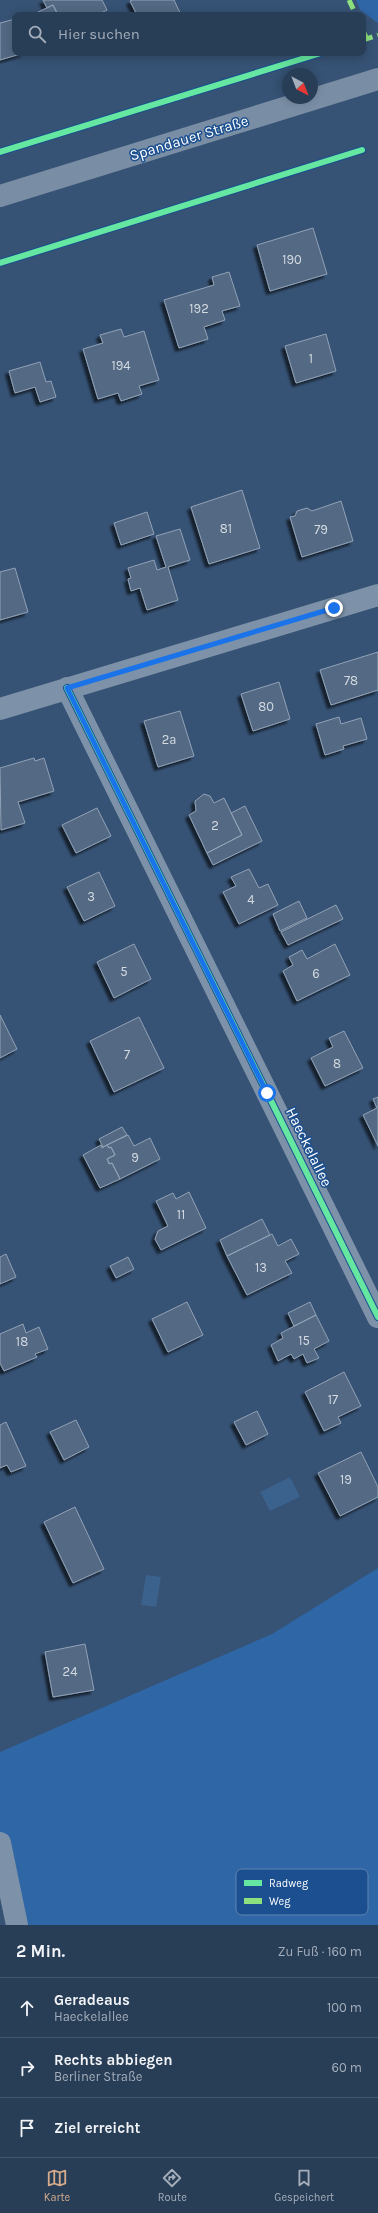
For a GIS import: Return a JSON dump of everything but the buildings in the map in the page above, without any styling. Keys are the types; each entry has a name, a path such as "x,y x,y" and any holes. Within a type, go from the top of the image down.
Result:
{"main road":[{"name":"Spandauer Straße","path":"0,196 378,80"}],"street":[{"path":"0,709 378,595"},
{"name":"Haeckelallee","path":"67,688 378,1317"},
{"path":"0,1843 17,1925"}],"shaded area":[{"path":"356,0 378,0 378,23 366,14 366,12 360,10"},
{"path":"290,1477 300,1497 270,1511 260,1492"},
{"path":"378,1568 378,1925 17,1925 0,1843 0,1752 272,1634"},
{"path":"146,1575 161,1577 156,1607 141,1605"}],"marked path":[{"path":"349,0 355,12"},
{"path":"366,39 378,35"}],"cycle path":[{"path":"0,152 311,56"},
{"path":"0,263 362,150"},
{"path":"67,688 378,1317"}],"route":[{"path":"267,1093 67,688 334,608"}]}
